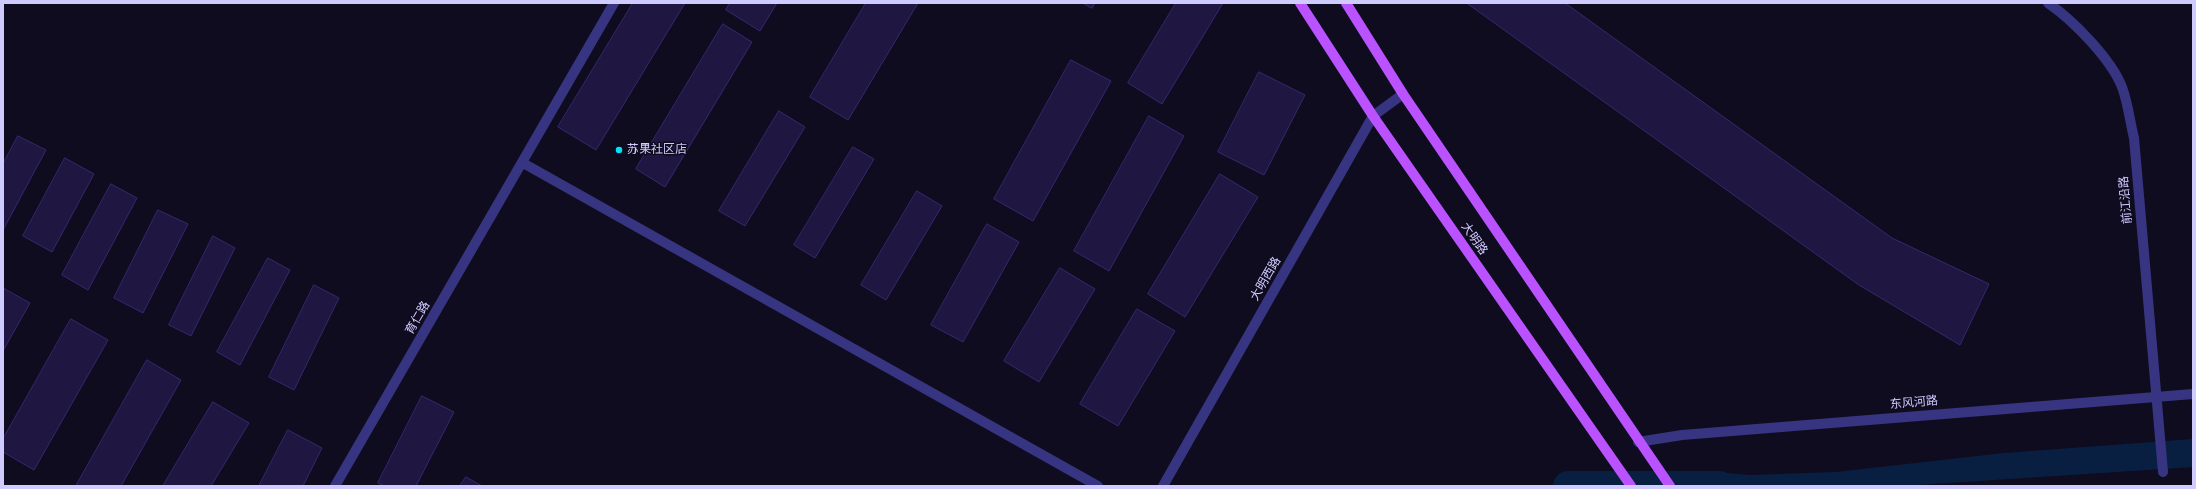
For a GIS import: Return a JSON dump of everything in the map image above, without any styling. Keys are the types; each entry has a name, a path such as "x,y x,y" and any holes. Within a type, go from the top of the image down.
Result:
{"main road":[{"name":"大明路","path":"1300,3 1373,116 1631,486"},
{"path":"1346,3 1403,94 1638,442 1670,486"}],"street":[{"name":"育仁路","path":"335,486 523,163 614,3"},
{"name":"前江沿路","path":"2048,3 2060,11 2099,50 2122,87 2134,138 2163,472"},
{"name":"大明西路","path":"1163,486 1373,116 1403,94"},
{"path":"523,163 1098,486"},
{"name":"东风河路","path":"1638,442 1690,434 2193,394"}],"water":[{"path":"2193,439 2193,467 1902,486 1713,486 1702,479 1701,471 1750,475 1836,472 2004,453"}],"building":[{"path":"633,3 685,3 596,150 558,127"},
{"path":"730,3 777,3 760,31 726,10"},
{"path":"866,3 918,3 848,120 810,97"},
{"path":"1083,3 1095,3 1092,8"},
{"path":"1176,3 1223,3 1162,104 1128,83"},
{"path":"1467,3 1565,3 1892,238 1989,284 1960,345 1859,285"},
{"path":"723,24 752,42 665,187 636,169"},
{"path":"1071,60 1111,81 1033,221 994,199"},
{"path":"1259,72 1305,95 1264,175 1218,152"},
{"path":"779,111 805,127 745,226 719,211"},
{"path":"1149,116 1184,136 1109,271 1074,251"},
{"path":"18,136 46,150 3,230 3,164"},
{"path":"853,147 874,159 815,258 794,245"},
{"path":"65,158 94,174 52,252 23,236"},
{"path":"1220,174 1258,197 1185,317 1148,294"},
{"path":"111,184 137,198 88,290 62,275"},
{"path":"917,191 942,206 886,300 861,285"},
{"path":"158,210 188,224 143,313 114,298"},
{"path":"987,224 1019,242 963,342 931,325"},
{"path":"213,236 235,248 191,336 169,325"},
{"path":"268,258 290,270 240,365 217,352"},
{"path":"1060,268 1095,289 1039,382 1004,361"},
{"path":"314,285 339,298 294,390 269,377"},
{"path":"3,288 30,303 3,351"},
{"path":"1137,309 1175,331 1118,426 1080,404"},
{"path":"71,319 108,340 34,470 3,452 3,439"},
{"path":"147,360 181,380 121,486 76,486"},
{"path":"422,396 454,412 416,486 384,486 378,483"},
{"path":"213,402 249,423 211,486 163,486"},
{"path":"288,430 322,448 303,486 259,486"},
{"path":"466,477 482,486 460,486"}],"waterway":[{"path":"1568,486 1719,486"}],"place":[{"name":"苏果社区店","path":"619,150"}]}
